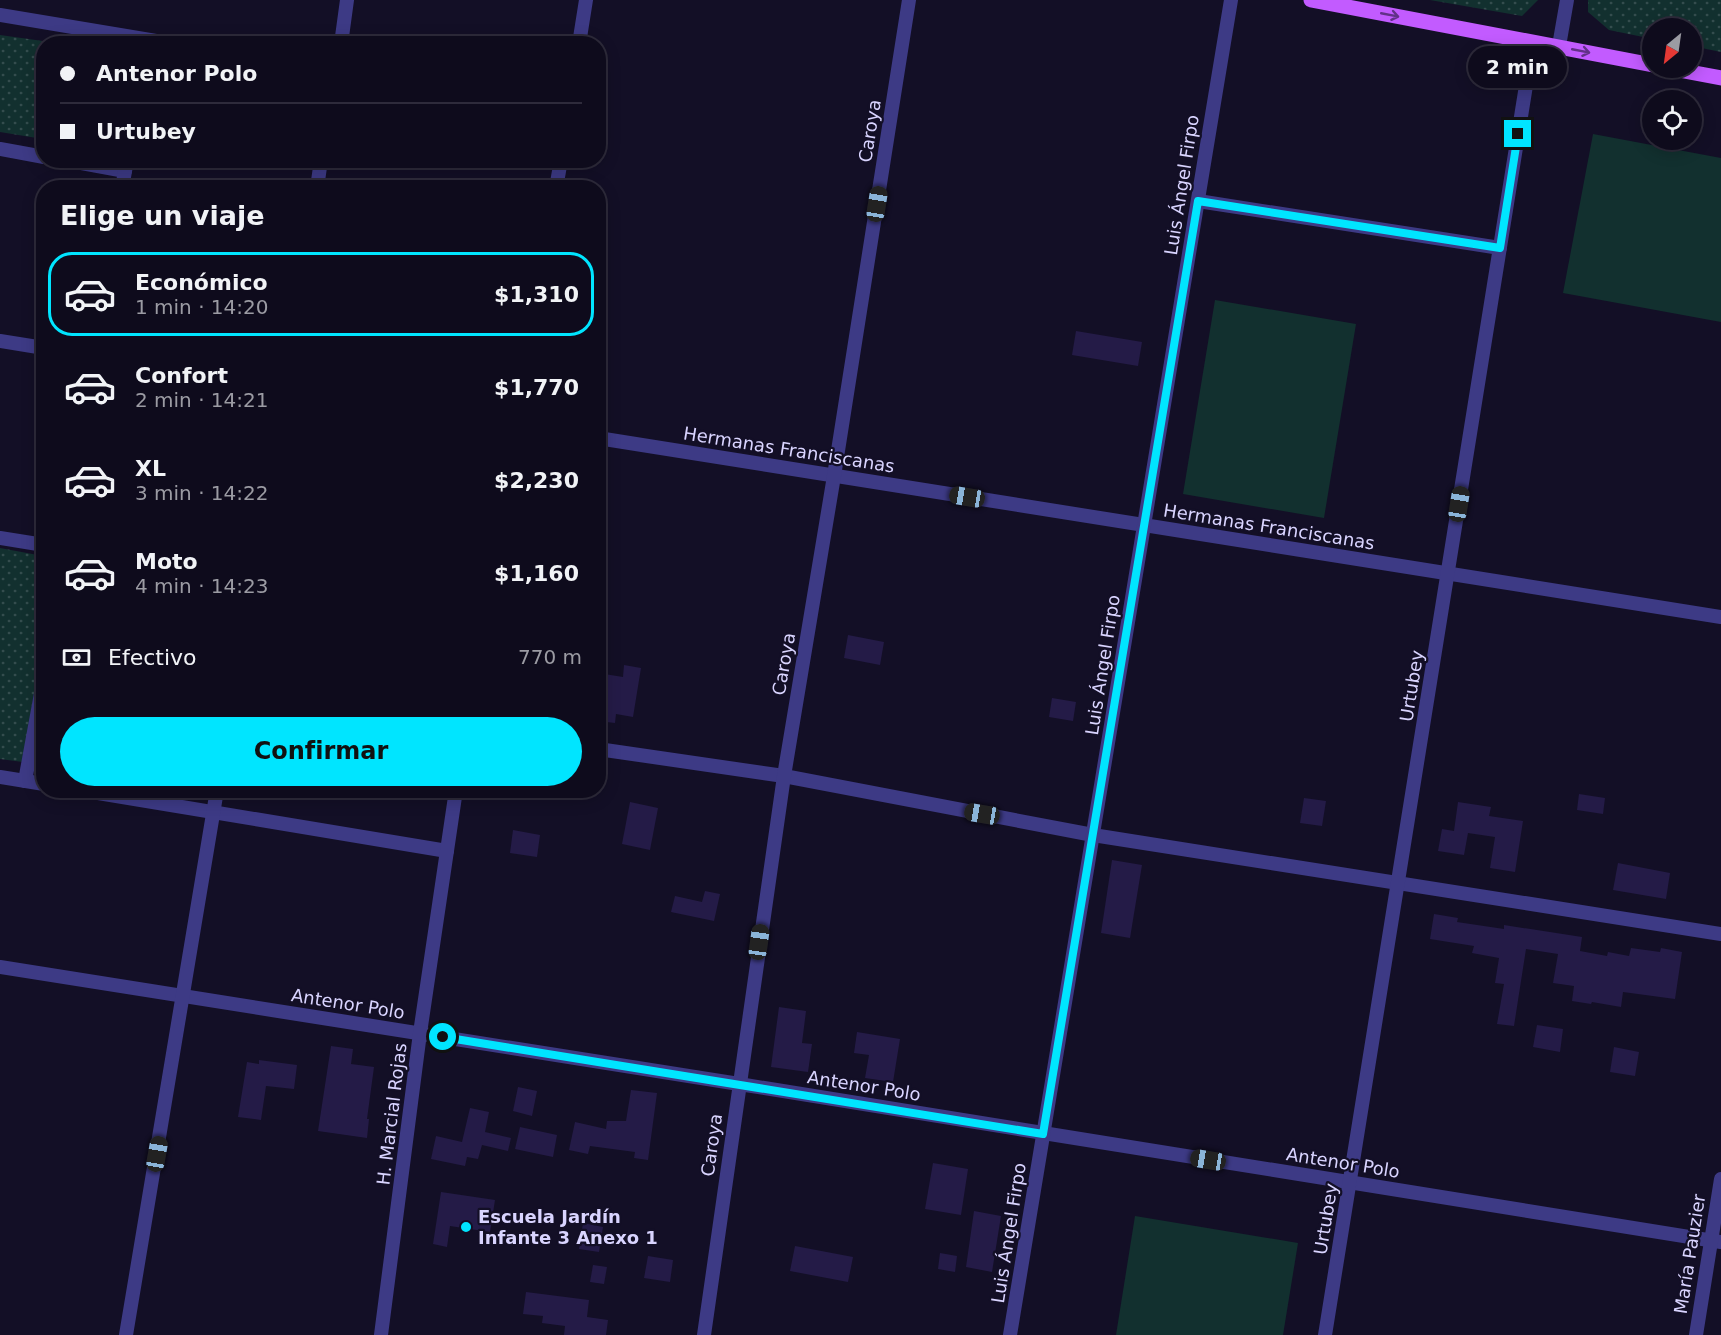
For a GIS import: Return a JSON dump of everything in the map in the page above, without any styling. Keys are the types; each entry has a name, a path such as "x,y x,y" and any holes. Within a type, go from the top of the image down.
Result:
{"main road":[{"path":"1311,0 1642,63"},
{"path":"1702,74 1721,78"}],"street":[{"path":"342,36 347,0"},
{"path":"580,36 586,0"},
{"name":"Caroya","path":"704,1335 784,776 909,0"},
{"name":"Luis Ángel Firpo","path":"1010,1335 1231,0"},
{"path":"1559,46 1567,0"},
{"path":"0,15 119,36"},
{"name":"Urtubey","path":"1325,1335 1533,42"},
{"path":"0,149 36,156"},
{"path":"1198,201 1500,248"},
{"path":"0,341 36,347"},
{"name":"Hermanas Franciscanas","path":"606,439 1721,617"},
{"path":"0,538 36,544"},
{"path":"26,781 36,723"},
{"path":"606,750 784,776 1093,835 1721,934"},
{"path":"0,777 36,783"},
{"path":"124,798 447,851"},
{"path":"126,1335 216,798"},
{"name":"H. Marcial Rojas","path":"381,1335 420,1034 455,798"},
{"name":"Antenor Polo","path":"0,967 1716,1241"},
{"name":"María Pauzier","path":"1695,1335 1716,1241 1721,1179"}],"green space":[{"path":"1430,0 1538,0 1522,16"},
{"path":"1588,0 1721,0 1721,52 1702,48 1702,18 1642,18 1642,37 1609,30 1588,12"},
{"path":"0,35 36,40 36,138 0,132"},
{"path":"1593,134 1642,143 1642,150 1678,150 1721,158 1721,322 1563,293"},
{"path":"1215,300 1356,324 1324,518 1183,494"},
{"path":"0,548 36,555 36,681 23,762 0,759"},
{"path":"1135,1216 1298,1243 1283,1335 1116,1335"}],"building":[{"path":"1076,331 1142,342 1138,366 1072,355"},
{"path":"848,635 884,642 880,665 844,658"},
{"path":"624,665 641,668 633,717 616,714 615,723 606,722 606,674 623,677"},
{"path":"1052,698 1076,702 1073,721 1049,717"},
{"path":"1579,794 1605,798 1603,814 1577,810"},
{"path":"1304,798 1326,801 1322,826 1300,823"},
{"path":"630,802 658,808 650,850 622,844"},
{"path":"1458,802 1491,807 1489,816 1523,821 1515,872 1490,868 1495,837 1468,833 1464,855 1438,851 1442,829 1454,831"},
{"path":"513,830 540,835 537,857 510,853"},
{"path":"1112,860 1142,865 1130,938 1101,933"},
{"path":"1618,863 1670,873 1666,899 1613,890"},
{"path":"705,891 720,894 714,921 671,912 675,896 702,902"},
{"path":"1434,914 1458,918 1457,922 1504,929 1504,925 1582,937 1580,951 1607,956 1608,952 1629,956 1631,948 1660,952 1661,948 1682,952 1675,999 1623,992 1621,1007 1572,1001 1574,986 1553,983 1558,954 1526,949 1514,1026 1497,1024 1504,984 1495,983 1499,958 1472,953 1474,946 1430,939"},
{"path":"779,1007 806,1011 802,1043 812,1044 808,1072 771,1067"},
{"path":"1537,1025 1563,1029 1560,1052 1533,1047"},
{"path":"857,1032 900,1039 893,1082 865,1078 869,1055 854,1053"},
{"path":"331,1046 353,1049 351,1064 374,1067 367,1119 369,1119 367,1138 318,1131"},
{"path":"1614,1047 1639,1052 1635,1076 1610,1072"},
{"path":"259,1060 297,1065 294,1089 266,1086 261,1120 238,1117 247,1062 259,1064"},
{"path":"518,1087 537,1091 532,1116 513,1111"},
{"path":"631,1090 657,1093 648,1160 634,1158 635,1152 590,1146 588,1154 569,1150 575,1122 606,1129 607,1121 626,1121"},
{"path":"470,1108 489,1112 485,1132 511,1138 508,1151 482,1145 478,1159 467,1157 465,1166 431,1159 436,1136 462,1142"},
{"path":"520,1127 557,1135 553,1157 515,1149"},
{"path":"933,1163 968,1169 961,1215 925,1209"},
{"path":"441,1192 495,1200 490,1232 450,1226 447,1247 433,1244"},
{"path":"974,1211 1001,1216 992,1272 966,1267"},
{"path":"583,1223 603,1227 599,1252 579,1249"},
{"path":"795,1246 853,1257 848,1282 790,1271"},
{"path":"940,1253 957,1256 955,1272 938,1269"},
{"path":"648,1256 673,1260 670,1282 644,1278"},
{"path":"593,1265 607,1267 604,1284 590,1282"},
{"path":"526,1292 589,1300 587,1317 608,1320 606,1335 564,1335 565,1326 542,1323 543,1316 523,1314"}],"place":[{"name":"Escuela Jardín Infante 3 Anexo 1","path":"466,1227"}],"route":[{"path":"443,1037 1043,1134 1198,201 1500,248 1518,134"}]}
